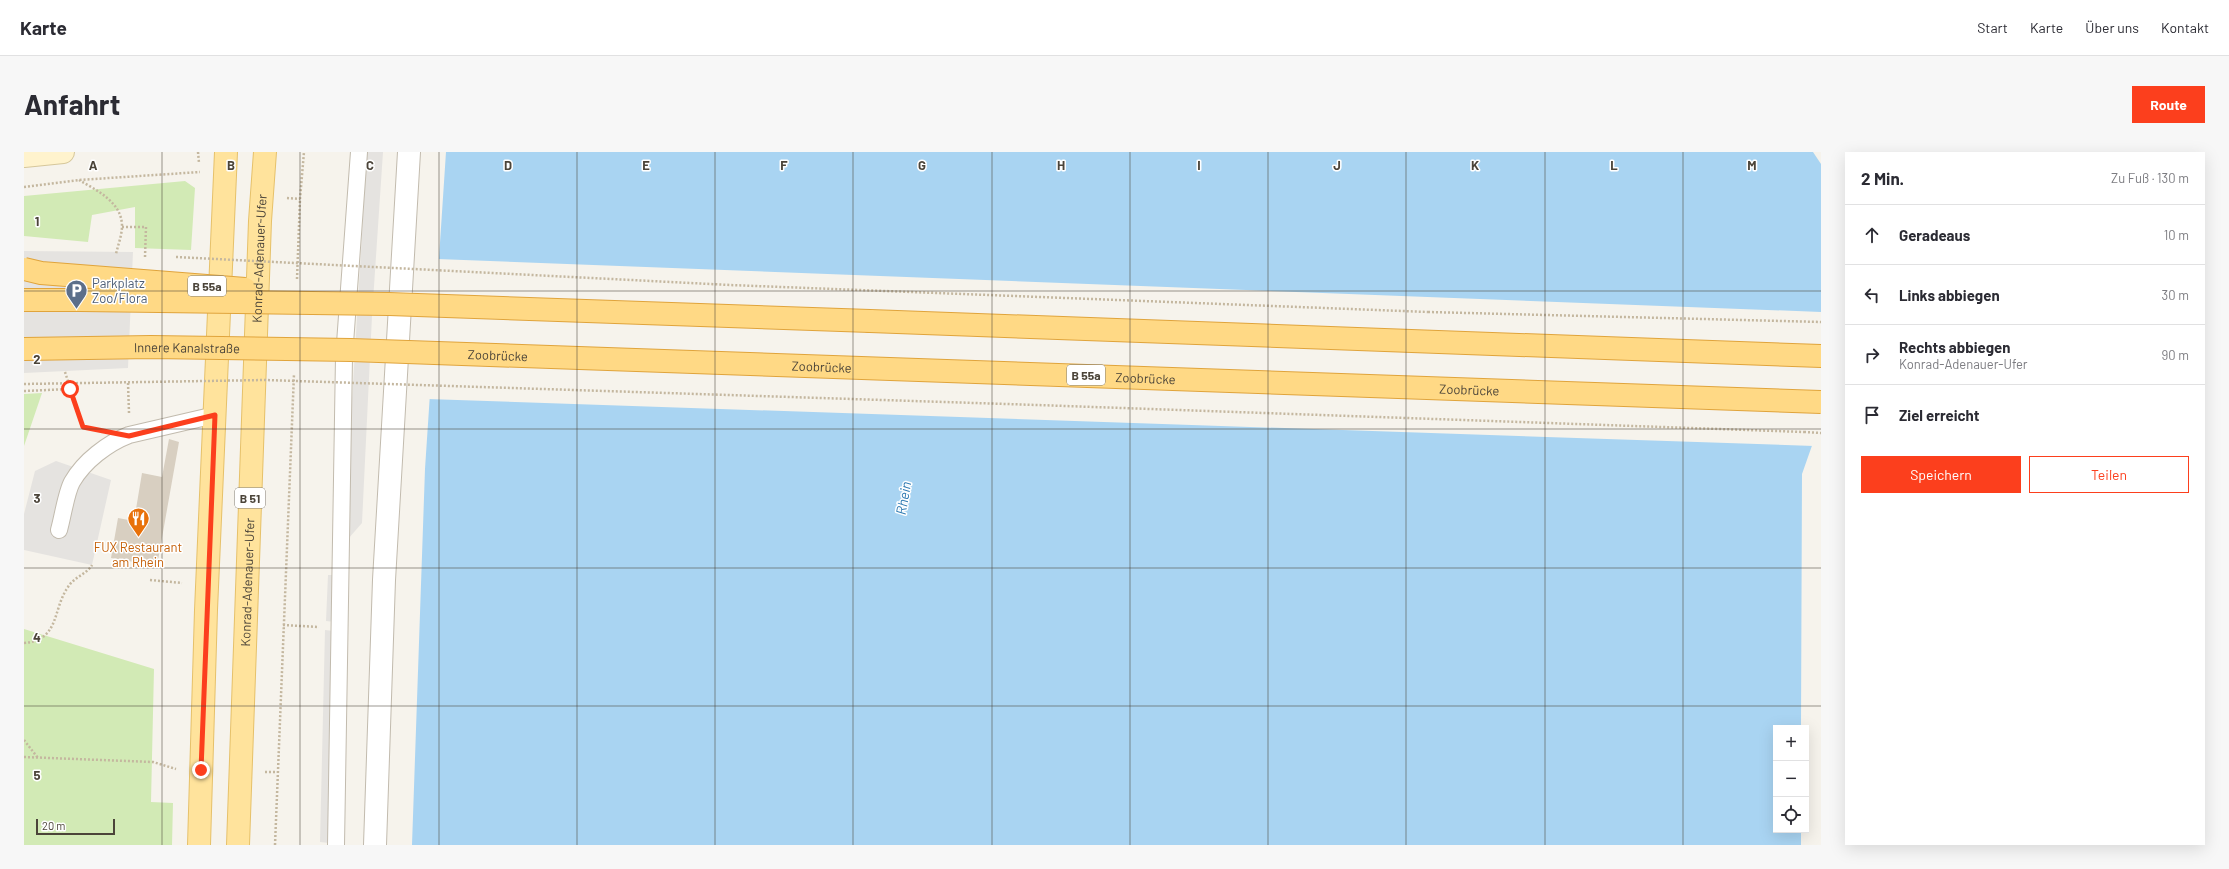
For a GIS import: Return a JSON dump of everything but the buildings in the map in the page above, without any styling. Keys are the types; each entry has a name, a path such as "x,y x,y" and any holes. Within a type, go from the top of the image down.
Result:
{"highway":[{"name":"B 55a","path":"24,269 41,273 268,290 390,304"},
{"path":"24,300 390,304 1821,356"},
{"name":"Innere Kanalstraße","path":"24,348 151,347 351,350"},
{"name":"Zoobrücke","path":"351,350 1821,402"}],"main road":[{"path":"24,156 63,152"},
{"path":"199,845 202,727 223,194 226,152"},
{"name":"Konrad-Adenauer-Ufer","path":"238,845 262,196 265,152"}],"street":[{"path":"375,845 384,580 409,152"}],"lane":[{"path":"336,845 344,357 359,152"},
{"path":"59,530 72,482 91,458 119,439 215,415"}],"path":[{"path":"297,284 300,199 304,152"},
{"path":"24,187 79,180 200,171 202,194 223,194"},
{"path":"79,180 107,197 116,207 121,218 122,227 117,254 109,254"},
{"path":"262,196 300,199"},
{"path":"122,227 146,227 145,260"},
{"path":"141,255 149,256"},
{"path":"173,257 730,285 1428,312 1821,322"},
{"path":"64,366 83,427 129,436 128,383"},
{"path":"275,845 294,369"},
{"path":"24,384 265,380 1045,405 1821,433"},
{"path":"24,391 70,389"},
{"path":"24,643 35,642 52,629 67,588 75,578 89,570 92,565"},
{"path":"150,580 180,581"},
{"path":"284,625 322,627"},
{"path":"24,740 39,759"},
{"path":"24,757 39,759 153,762 172,769"},
{"path":"258,772 277,772"}],"green space":[{"path":"185,181 195,188 191,250 135,248 135,207 92,215 88,242 24,236 24,196"},
{"path":"42,393 24,446 24,394"},
{"path":"24,629 154,669 151,802 173,803 172,845 24,845"}],"shaded area":[{"path":"367,152 383,152 372,316 362,523 348,539 351,417"},
{"name":"Parkplatz Zoo/Flora","path":"24,251 133,252 128,368 24,373"},
{"path":"56,461 111,480 92,565 24,550 24,514 35,471"},
{"path":"328,575 336,575 335,622 326,621"},
{"path":"325,630 334,631 329,843 320,842"}],"water":[{"name":"Rhein","path":"446,152 1813,152 1821,164 1821,420 1802,474 1801,725 1773,725 1773,833 1801,833 1801,845 412,845 425,469"}],"pier":[{"path":"437,259 1821,312 1821,426 1814,446 427,399"}],"place":[{"name":"Parkplatz Zoo/Flora","path":"77,310"},
{"name":"FUX Restaurant am Rhein","path":"138,538"}],"route":[{"path":"70,389 83,427 129,436 215,415 206,610 201,770"}]}
